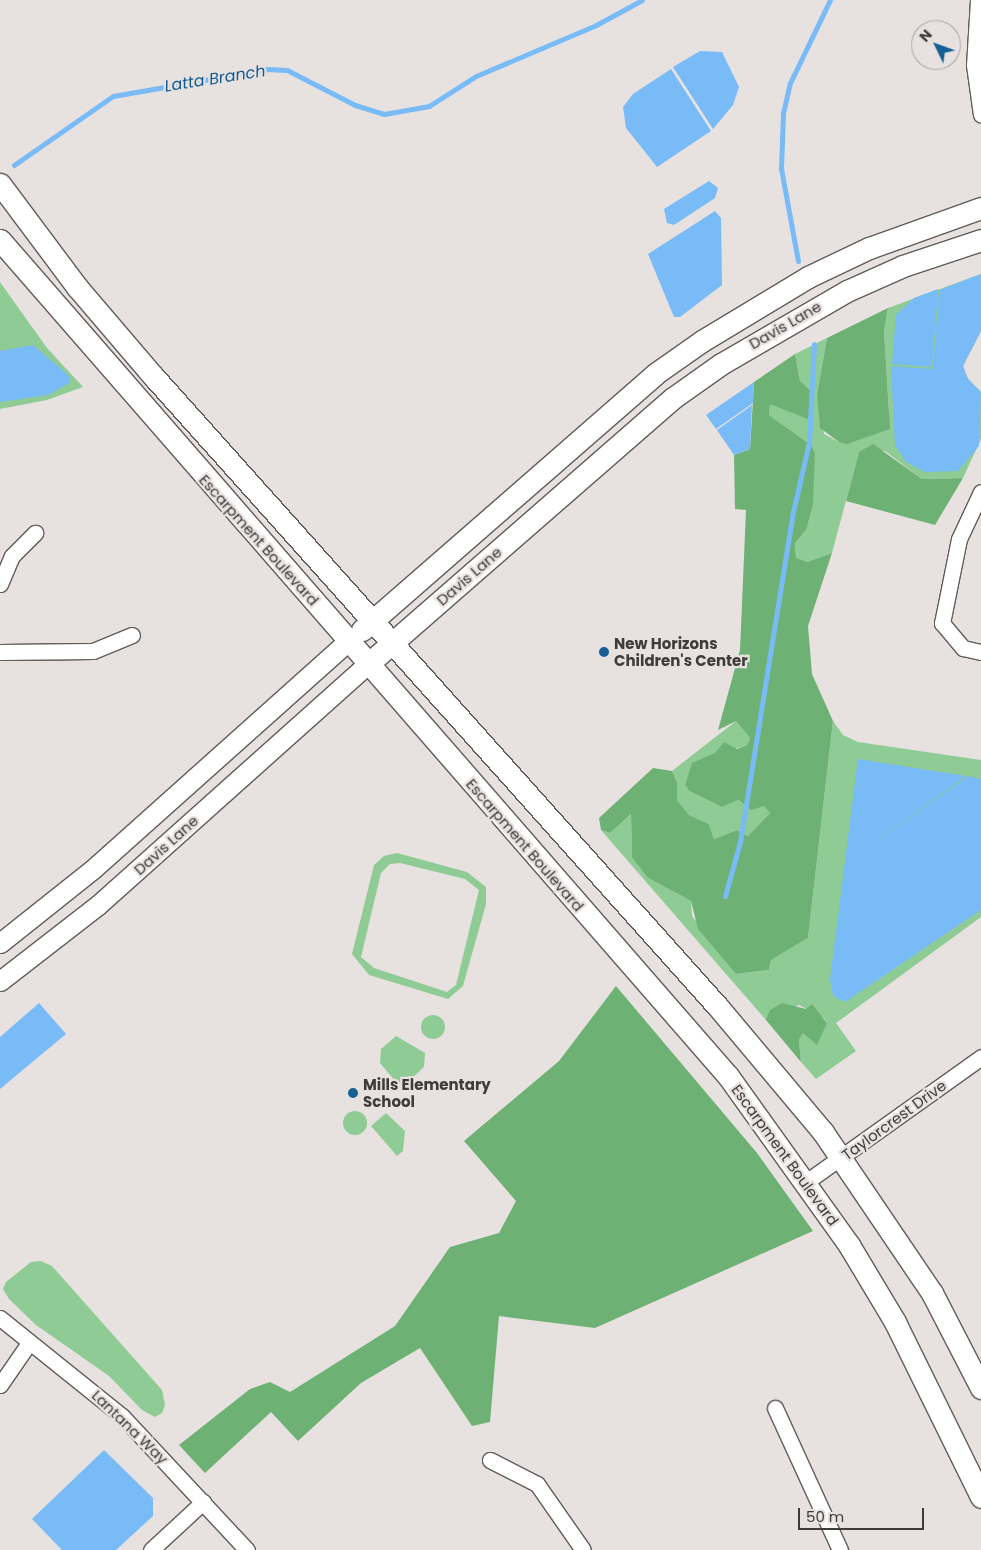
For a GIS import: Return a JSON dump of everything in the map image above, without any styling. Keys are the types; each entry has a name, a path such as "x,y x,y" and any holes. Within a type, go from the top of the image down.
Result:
{"main road":[{"name":"Escarpment Boulevard","path":"0,184 110,325 372,622 719,1008 843,1157 932,1293 981,1388"},
{"name":"Davis Lane","path":"348,641 655,374 702,341 817,273 878,245 981,208"},
{"name":"Escarpment Boulevard","path":"0,240 86,345 348,641 728,1076 806,1182 895,1322 981,1497"},
{"name":"Davis Lane","path":"368,664 673,398 721,364 847,291 903,266 981,240"},
{"path":"86,345 110,325"}],"street":[{"path":"978,0 974,65 981,115"},
{"path":"981,492 957,546 942,623 963,648 981,652"},
{"path":"0,584 12,556 35,533"},
{"path":"0,652 93,651 132,635"},
{"name":"Davis Lane","path":"0,943 93,868 348,641"},
{"name":"Davis Lane","path":"0,981 98,905 368,664"},
{"name":"Taylorcrest Drive","path":"806,1182 981,1057"},
{"name":"Lantana Way","path":"0,1318 122,1416 247,1550"},
{"path":"0,1385 29,1343"},
{"path":"775,1408 840,1550"},
{"path":"490,1460 537,1484 583,1550"},
{"path":"152,1550 203,1502"}],"green space":[{"path":"981,274 981,331 963,366 968,379 981,392 981,439 963,478 922,479 885,451 859,452 832,553 807,562 796,559 795,543 806,530 815,453 811,445 769,415 770,403 810,420 810,390 800,381 795,354 827,338 817,394 824,434 839,442 866,435 889,412 884,331 888,308"},
{"path":"0,282 47,348 83,387 47,400 0,409"},
{"path":"888,308 884,331 890,429 847,444 839,442 820,428 817,394 827,338"},
{"path":"795,354 800,381 810,390 810,420 770,404 769,415 811,445 815,453 813,504 806,530 795,543 796,558 807,562 832,553 808,626 812,674 833,721 808,938 771,960 769,970 736,974 698,929 691,901 648,878 632,858 631,814 610,833 601,830 599,818 653,768 672,771 677,782 677,800 689,815 709,824 714,839 737,830 748,836 770,813 764,806 751,810 739,800 722,807 689,791 685,785 692,763 715,753 724,742 737,749 747,745 750,738 736,721 718,730 740,650 746,510 735,509 734,455 750,449 754,382"},
{"path":"873,444 922,479 963,478 935,525 846,501 859,452"},
{"path":"736,721 750,738 747,745 693,763 685,785 689,791 722,807 739,800 764,805 770,813 748,836 737,830 714,839 709,824 689,815 677,800 677,782 672,771"},
{"path":"833,721 843,735 858,742 981,760 981,917 836,1023 856,1051 816,1079 801,1062 799,1040 803,1033 821,1033 827,1023 824,1018 799,1005 766,1020 601,830 610,833 631,814 632,858 648,878 691,901 692,916 736,974 769,970 771,960 808,938"},
{"path":"397,853 467,872 486,887 486,904 463,986 448,999 369,975 352,954 374,865 384,856","holes":["400,863 465,879 479,890 456,985 447,992 374,968 361,957 381,873 390,864"]},
{"path":"616,986 757,1153 813,1231 595,1328 499,1316 490,1422 472,1426 420,1348 361,1383 298,1441 271,1412 205,1473 179,1445 250,1389 270,1382 290,1392 395,1326 450,1247 499,1233 516,1201 464,1141 559,1061"},
{"path":"782,1003 806,1009 812,1004 827,1023 817,1045 803,1033 799,1040 801,1062 766,1020 770,1010"},
{"path":"433,1015 442,1018 445,1027 442,1036 433,1039 424,1036 421,1027 424,1018"},
{"path":"396,1036 425,1053 424,1067 401,1088 380,1063 381,1049"},
{"path":"355,1111 363,1115 367,1123 363,1131 355,1135 347,1131 343,1123 347,1115"},
{"path":"386,1113 405,1131 403,1151 397,1156 371,1126"},
{"path":"41,1261 52,1266 162,1390 165,1405 162,1413 155,1417 142,1410 109,1376 36,1325 9,1299 3,1289 6,1282 31,1262"}],"water":[{"path":"700,51 722,52 739,87 733,105 713,129 673,67"},
{"path":"671,69 711,131 657,167 626,128 623,107 633,94"},
{"path":"709,181 718,188 715,198 674,225 667,223 664,209"},
{"path":"715,211 721,218 722,285 680,317 674,317 648,254"},
{"path":"981,274 981,331 963,366 968,379 981,392 979,446 958,471 925,472 906,462 895,445 891,366 933,369 939,290"},
{"path":"938,289 932,367 892,364 896,315 914,298"},
{"path":"33,345 69,376 69,383 48,395 0,402 0,351"},
{"path":"754,382 753,403 716,429 706,415"},
{"path":"752,405 750,449 734,455 717,430"},
{"path":"858,759 966,776 855,856 968,776 981,779 981,910 845,1002 833,996 830,979"},
{"path":"39,1003 66,1034 0,1089 0,1037"},
{"path":"104,1450 153,1498 153,1516 116,1550 62,1550 32,1519"}],"waterway":[{"name":"Latta Branch","path":"14,165 113,96 267,69 287,70 355,105 384,114 429,106 476,76 596,25 642,0"},
{"path":"798,261 781,168 783,113 790,83 830,0"},
{"path":"725,896 740,842 793,512 809,442 814,344"}],"place":[{"name":"New Horizons Children's Center","path":"604,652"},
{"name":"Mills Elementary School","path":"353,1093"}]}
